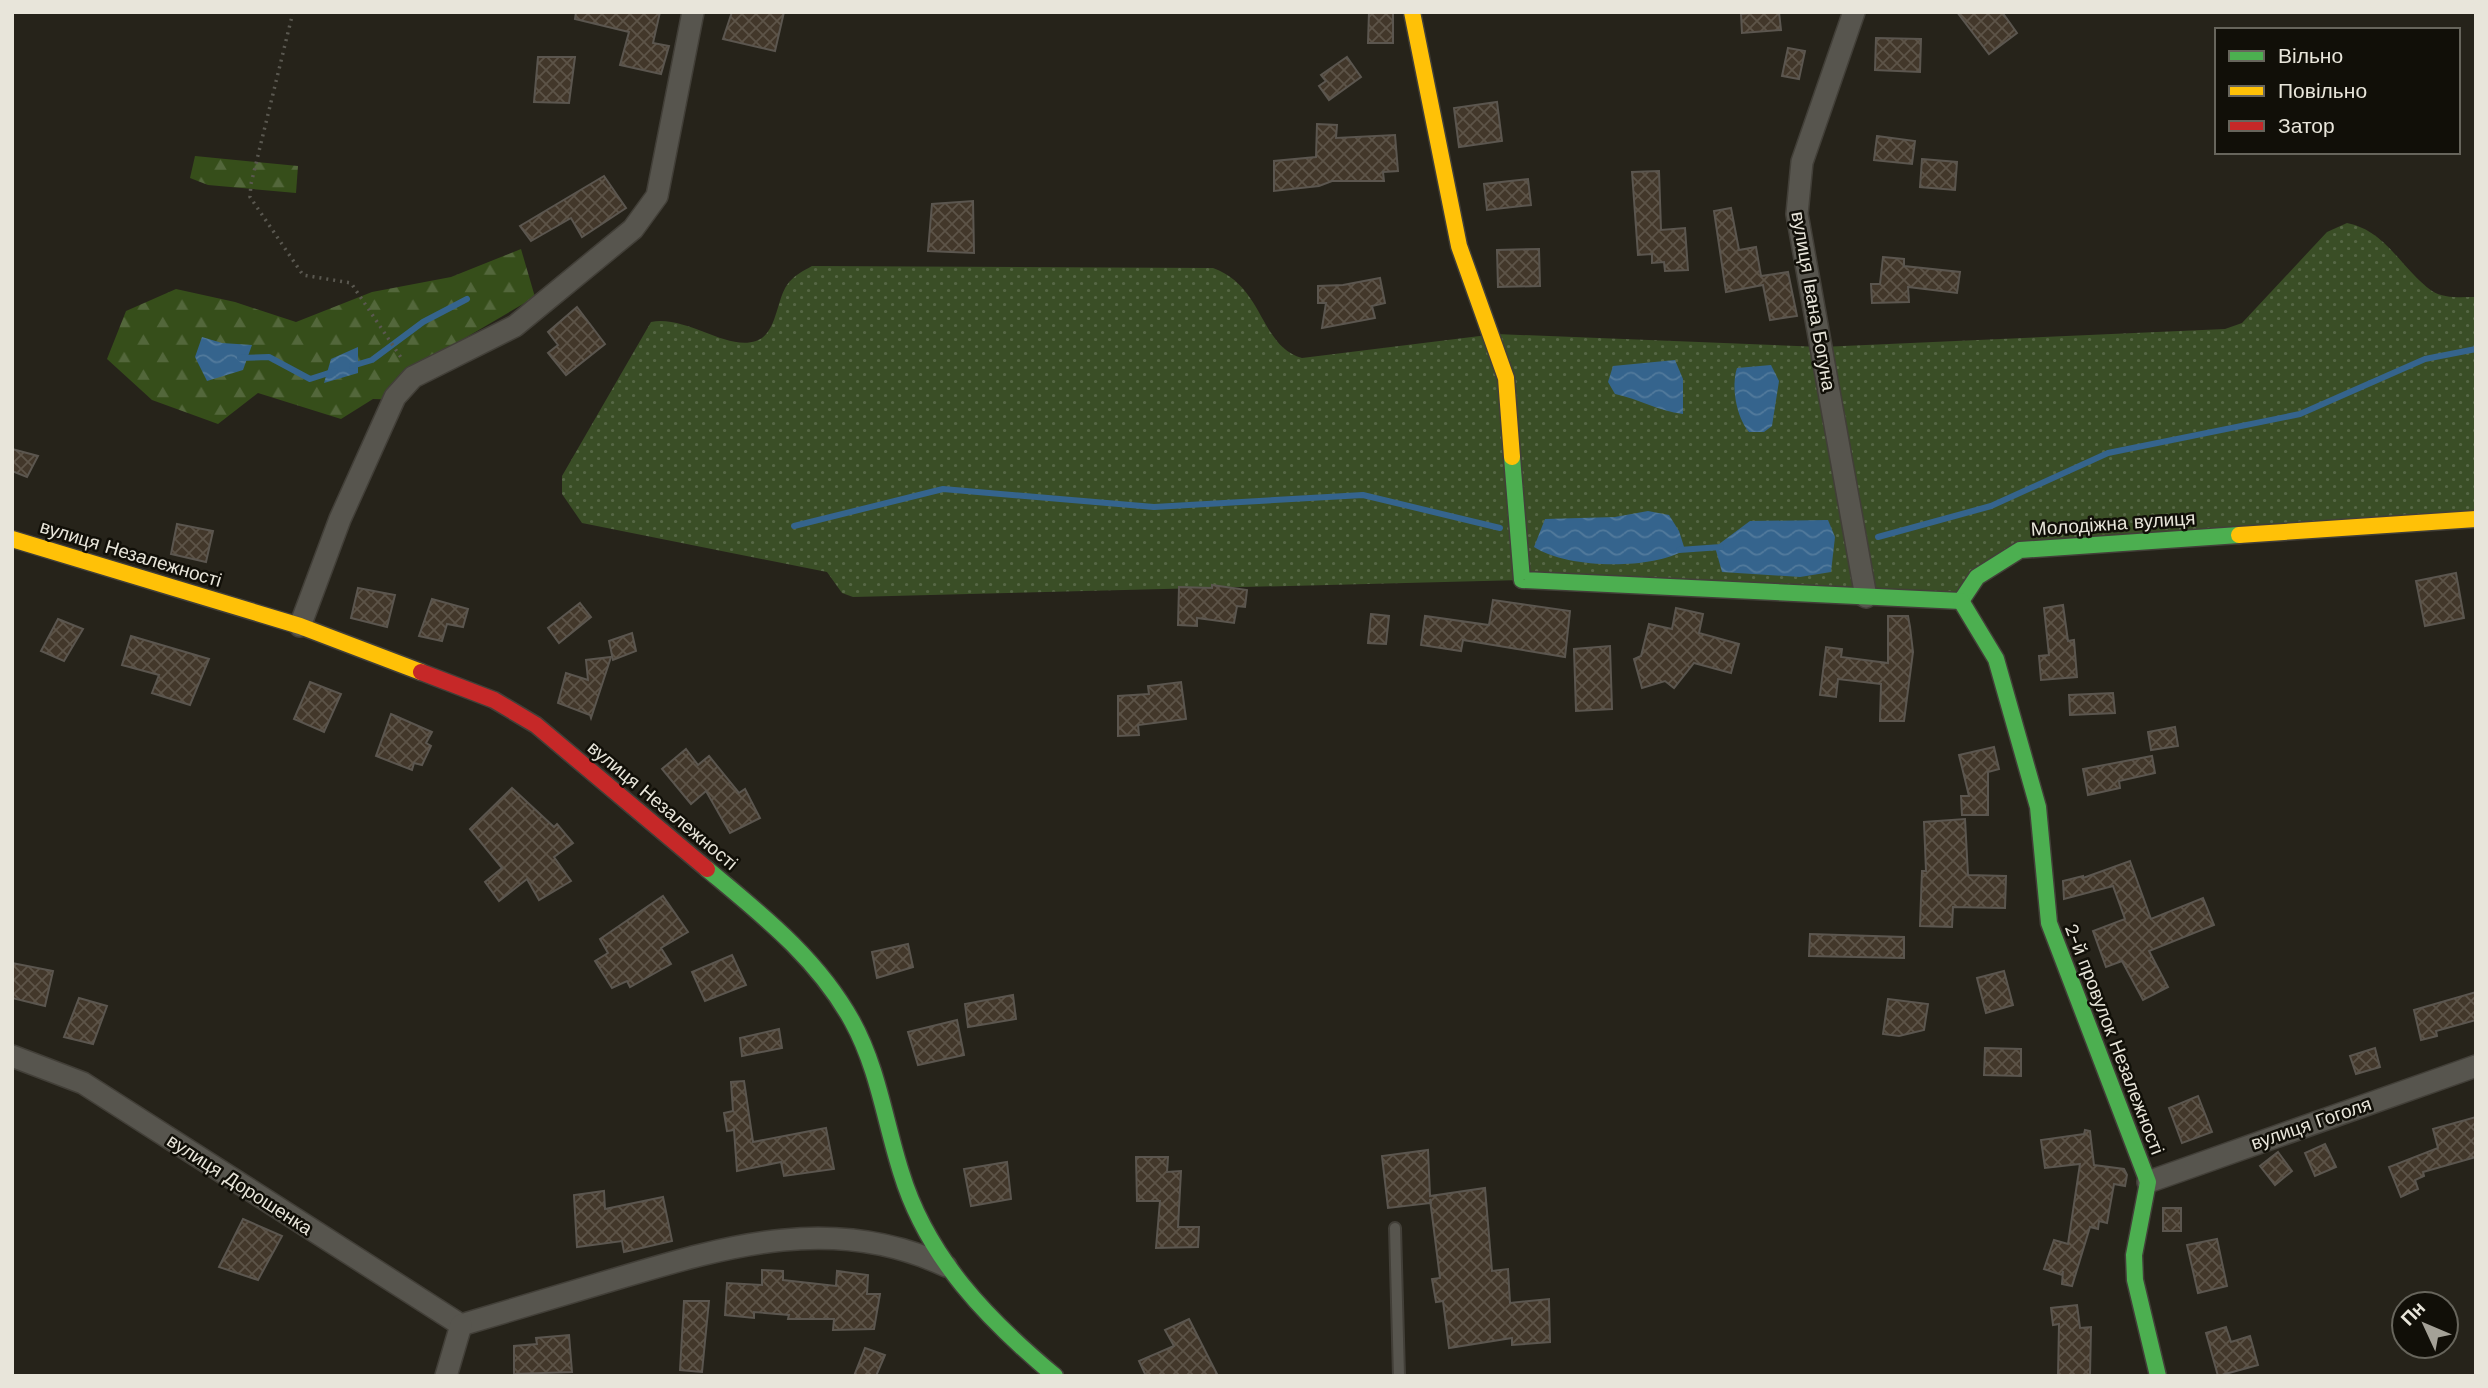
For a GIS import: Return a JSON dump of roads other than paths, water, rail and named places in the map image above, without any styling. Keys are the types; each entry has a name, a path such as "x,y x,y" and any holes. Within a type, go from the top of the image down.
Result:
{"street":[{"path":"300,626 340,520 395,397 414,377 515,326 633,229 657,196 693,12"},
{"path":"1412,12 1459,246 1506,378 1522,580 1961,601"},
{"name":"вулиця Івана Богуна","path":"1854,12 1802,162 1797,214 1866,597"},
{"name":"Молодіжна вулиця","path":"1961,601 1977,577 2020,550 2476,519"},
{"name":"вулиця Незалежності","path":"12,539 300,626 494,700 536,725 790,939 820,972 861,1038 917,1215 947,1266 1002,1332 1055,1376"},
{"name":"2-й провулок Незалежності","path":"1961,601 1996,659 2038,807 2049,923 2148,1182 2134,1255 2135,1280 2158,1376"},
{"name":"вулиця Дорошенка","path":"12,1056 83,1083 461,1325"},
{"name":"вулиця Гоголя","path":"2148,1182 2476,1066"},
{"path":"446,1376 461,1325 721,1248 812,1237 885,1243 913,1250 947,1266"}],"lane":[{"path":"1395,1228 1399,1376"}],"water":[{"path":"202,337 222,343 252,345 243,370 207,381 195,357"},
{"path":"358,347 358,373 324,383 331,359"},
{"path":"1675,360 1683,379 1683,414 1615,394 1608,382 1613,366"},
{"path":"1771,365 1779,381 1772,426 1764,432 1749,432 1736,401 1737,368"},
{"path":"1648,511 1669,515 1679,531 1685,550 1652,561 1609,564 1567,560 1534,547 1545,519 1615,517"},
{"path":"1828,520 1835,537 1831,572 1800,577 1722,572 1715,547 1750,521"}],"waterway":[{"path":"352,366 372,360 423,322 467,299"},
{"path":"1878,537 1991,506 2108,453 2300,414 2425,359 2476,349"},
{"path":"240,358 269,357 310,379 335,371"},
{"path":"794,526 943,489 1154,507 1363,495 1500,528"},
{"path":"1679,550 1721,547"}]}
